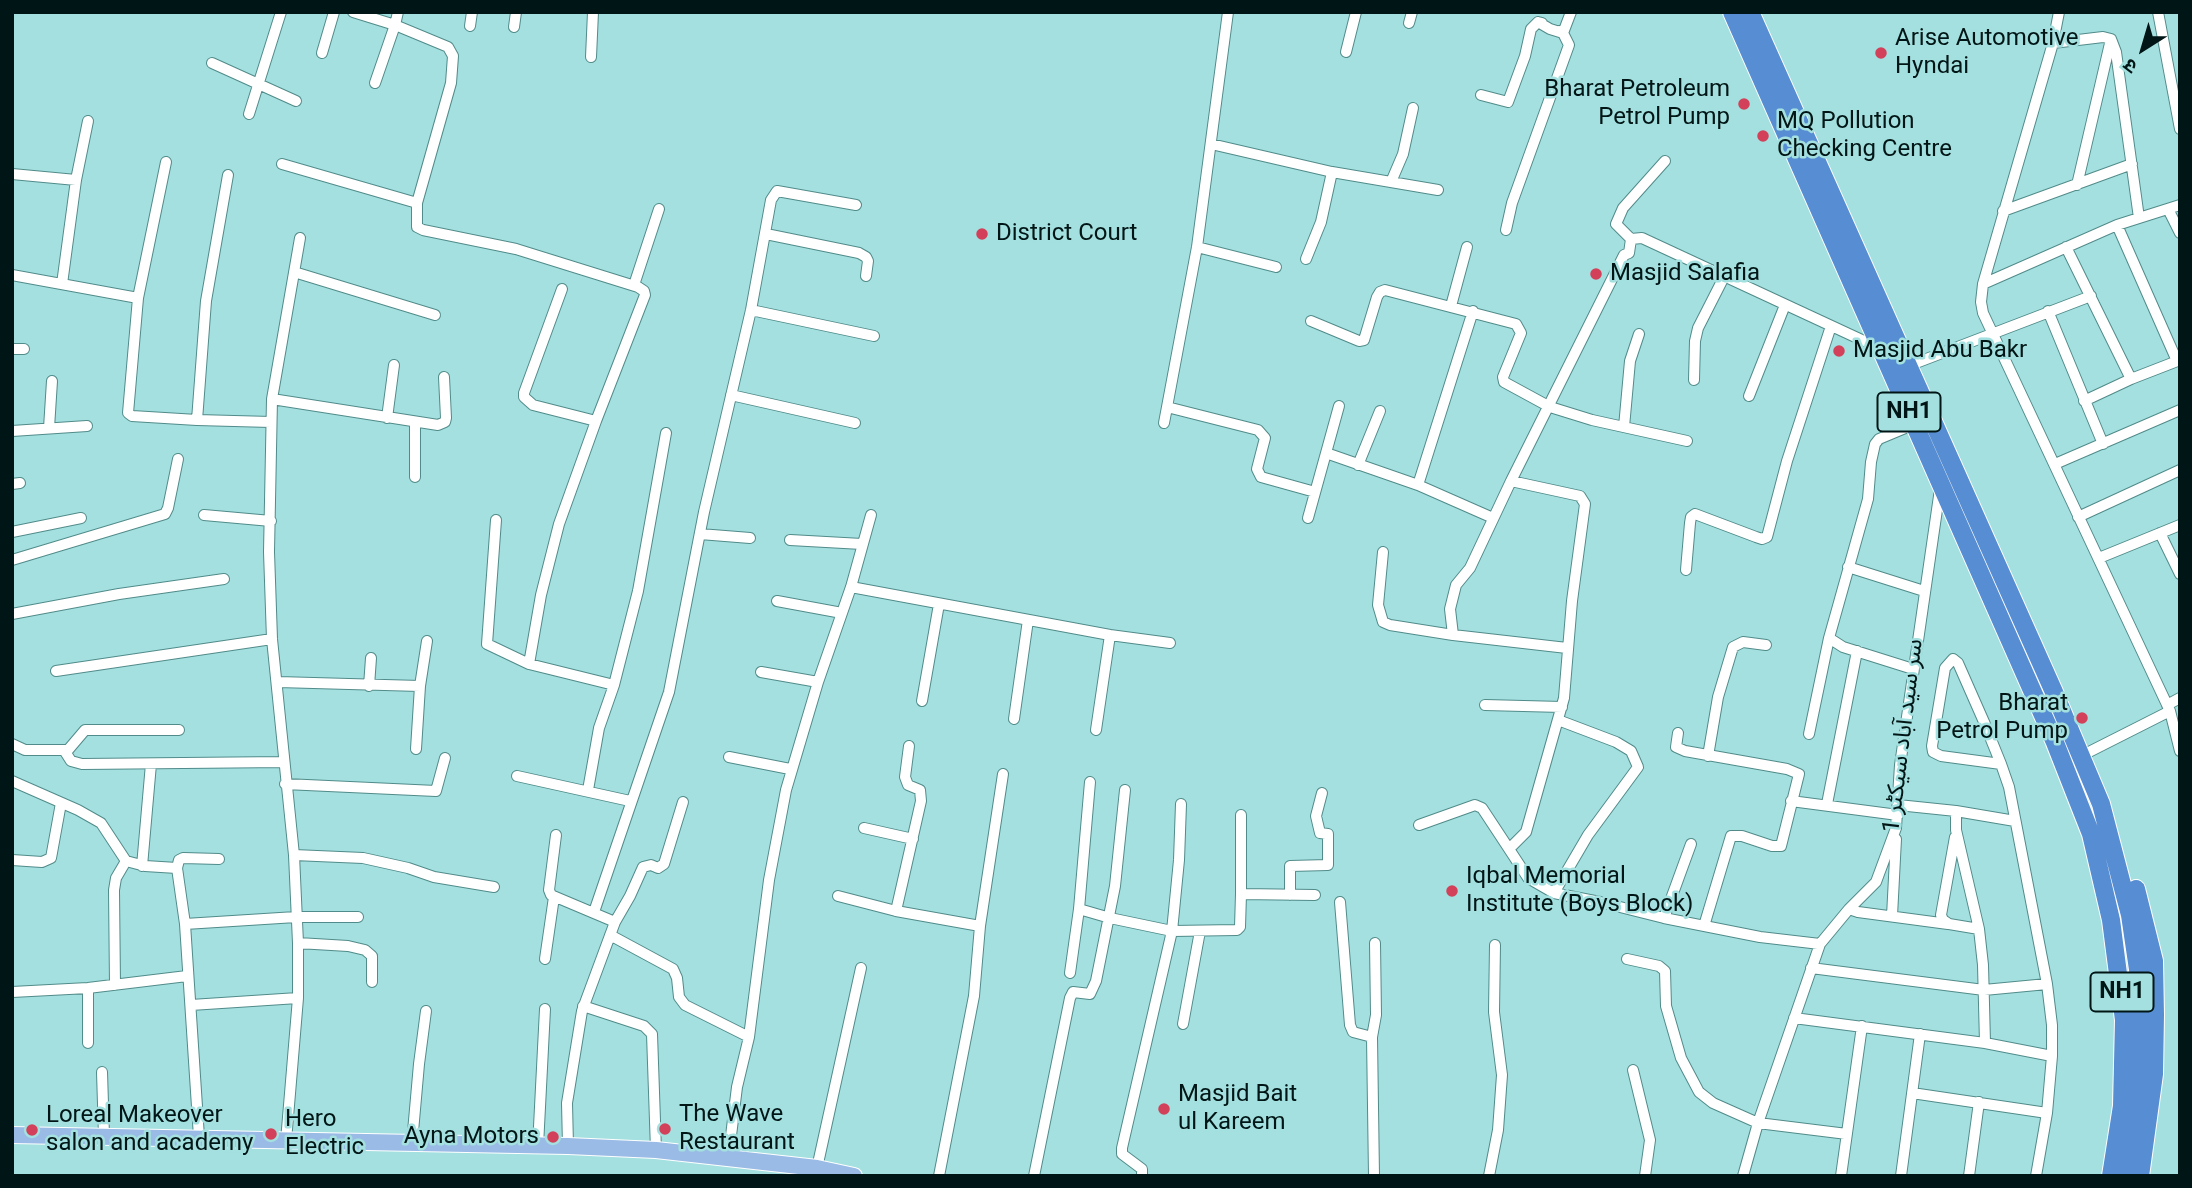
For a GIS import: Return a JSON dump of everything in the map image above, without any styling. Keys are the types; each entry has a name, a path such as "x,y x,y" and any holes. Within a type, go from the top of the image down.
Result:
{"highway":[{"name":"NH1","path":"1732,12 1915,424 2083,813 2105,889 2122,992 2122,1093 2119,1135 2111,1176"},
{"name":"NH1","path":"1750,12 2101,804 2130,915 2140,983 2139,1095 2126,1176"},
{"path":"2092,783 2113,814 2154,961 2154,1074 2140,1176"},
{"path":"2075,791 2077,815 2112,967 2117,1042 2114,1113 2103,1176"}],"main road":[{"path":"12,1135 199,1137 286,1142 656,1150 854,1176"}],"street":[{"path":"249,114 281,12"},
{"path":"322,53 334,12"},
{"path":"353,12 395,25 448,47 453,56 450,83 417,203 416,226 423,230 516,249 634,285 642,288 645,295 559,524 541,595 529,664"},
{"path":"375,83 398,12"},
{"path":"470,26 472,12"},
{"path":"514,27 516,12"},
{"path":"591,57 593,12"},
{"path":"1164,423 1197,247 1228,12"},
{"path":"1346,52 1356,12"},
{"path":"1409,23 1412,12"},
{"path":"1563,33 1571,12"},
{"path":"2059,12 2053,43 1983,284 1981,302 1983,313 2169,708 2180,751"},
{"path":"2158,12 2180,129"},
{"path":"1480,95 1508,102 1525,56 1531,29 1538,22 1563,33 1569,45 1512,203 1506,230"},
{"path":"2053,43 2111,38"},
{"path":"2111,38 2116,52 2139,218"},
{"path":"2077,186 2111,38"},
{"path":"212,63 296,101"},
{"path":"1391,182 1403,155 1413,108"},
{"path":"62,284 76,180 88,121"},
{"path":"1211,144 1332,172 1438,190"},
{"path":"1631,239 1616,224 1623,208 1665,161"},
{"path":"166,162 138,298 128,413 197,421 271,422"},
{"path":"282,164 417,203"},
{"path":"2003,211 2132,164"},
{"path":"1306,259 1321,222 1332,172"},
{"path":"12,174 76,180"},
{"path":"197,421 206,301 228,175"},
{"path":"594,912 669,692 700,534 751,310 771,200 777,191 856,205"},
{"path":"1983,284 2117,225 2180,205"},
{"path":"634,285 659,209"},
{"path":"2168,209 2180,233"},
{"path":"2084,401 2178,361 2117,225"},
{"path":"766,234 859,253 868,261 866,276"},
{"path":"286,1142 298,998 298,943 294,855 272,639 269,552 271,422 272,399 300,238"},
{"path":"1631,239 1642,238 1882,350"},
{"path":"1453,635 1450,609 1456,585 1470,568 1624,255 1629,253 1631,239"},
{"path":"1197,247 1276,267"},
{"path":"1451,306 1467,247"},
{"path":"2066,247 2131,379"},
{"path":"293,272 435,315"},
{"path":"12,275 138,298"},
{"path":"1694,380 1698,328 1724,277"},
{"path":"562,289 524,397 533,405 596,421"},
{"path":"1311,321 1359,341 1366,337 1377,297 1385,290 1516,324 1521,332 1503,377 1504,382 1550,407 1687,441"},
{"path":"1908,366 2091,296"},
{"path":"1749,396 1785,305"},
{"path":"751,310 874,336"},
{"path":"1418,485 1473,311"},
{"path":"2048,311 2103,444"},
{"path":"1686,570 1690,523 1695,514 1762,539 1767,537 1791,449 1831,326"},
{"path":"1624,427 1630,361 1639,334"},
{"path":"12,349 24,349"},
{"path":"387,418 394,366"},
{"path":"272,399 438,425 445,422 444,377"},
{"path":"49,428 52,381"},
{"path":"732,395 855,423"},
{"path":"1308,518 1339,406"},
{"path":"1167,407 1252,427 1263,433 1265,442 1257,469 1261,477 1315,492"},
{"path":"2055,464 2180,410"},
{"path":"1358,465 1380,411"},
{"path":"415,423 415,477"},
{"path":"1809,734 1829,638 1868,499 1875,444 1879,439 1915,424"},
{"path":"12,431 87,426"},
{"path":"588,790 599,728 614,685 638,591 666,433"},
{"path":"1326,453 1418,485 1493,518"},
{"path":"12,559 165,514 178,459"},
{"path":"2078,517 2180,470"},
{"path":"1509,849 1526,832 1562,707 1584,499 1511,481"},
{"name":"سر سید آباد سیکٹر 1","path":"1743,1176 1758,1123 1821,944 1849,909 1876,882 1896,828 1900,765 1940,485"},
{"path":"204,515 271,521"},
{"path":"728,1160 737,1087 749,1037 769,880 790,769 851,587 871,515"},
{"path":"12,532 81,518"},
{"path":"496,520 487,644 529,664 614,685"},
{"path":"2099,558 2180,525"},
{"path":"2160,533 2180,574"},
{"path":"700,534 750,538"},
{"path":"790,540 862,544"},
{"path":"1383,552 1378,605 1383,622 1453,635 1567,648"},
{"path":"1848,567 1924,591"},
{"path":"12,614 119,594 224,579"},
{"path":"851,587 1110,635 1170,643"},
{"path":"777,601 842,612"},
{"path":"922,701 939,604"},
{"path":"1014,719 1028,620"},
{"path":"1096,730 1110,635"},
{"path":"1829,638 1833,643 1857,652 1913,669"},
{"path":"56,671 272,639"},
{"path":"416,749 420,686 427,641"},
{"path":"1708,756 1718,697 1733,647 1743,642 1766,645"},
{"path":"1826,804 1857,652"},
{"path":"369,686 371,658"},
{"path":"2001,764 1941,756 1933,752 1945,668 1953,659 1958,663 2001,764 2009,788 2047,984 2052,1025 2052,1056 2047,1113 2036,1176"},
{"path":"761,672 818,682"},
{"path":"278,682 420,686"},
{"path":"2081,756 2169,708 2180,698"},
{"path":"1485,705 1562,707"},
{"path":"1554,893 1588,835 1638,766 1631,751 1616,742 1559,720"},
{"path":"12,744 21,750 68,750 86,730 179,730"},
{"path":"1678,733 1676,747 1679,749 1787,769 1798,774 1781,846 1772,846 1742,836 1731,836 1704,926"},
{"path":"896,911 922,794 920,790 908,785 905,777 909,746"},
{"path":"64,750 68,758 75,762 284,762"},
{"path":"729,757 790,769"},
{"path":"285,784 436,792 445,758"},
{"path":"142,866 151,764"},
{"path":"939,1176 974,996 980,926 1003,774"},
{"path":"517,776 588,790 630,802"},
{"path":"12,781 101,823 126,861 142,866 177,868"},
{"path":"1070,973 1079,909 1090,782"},
{"path":"1034,1176 1070,998 1073,992 1086,996 1093,990 1110,918 1125,790"},
{"path":"1290,895 1290,866 1328,865 1328,834 1320,833 1316,816 1322,793"},
{"path":"1791,801 1898,810 1956,811 2015,821"},
{"path":"568,1146 567,1103 583,1006 615,922 643,867 663,867 683,802"},
{"path":"12,860 42,862 51,858 61,803"},
{"path":"1142,1176 1143,1168 1122,1154 1122,1148 1172,931 1181,804"},
{"path":"1419,825 1475,805 1482,808 1528,878 1554,893 1760,937 1821,944"},
{"path":"1949,924 1941,915 1956,830 1956,811"},
{"path":"1079,909 1172,931 1237,930 1240,927 1241,815"},
{"path":"864,828 912,839"},
{"path":"1892,916 1896,828"},
{"path":"1956,830 1979,929 1984,990 1984,1044"},
{"path":"556,835 549,890 554,897 615,922"},
{"path":"1664,918 1691,844"},
{"path":"294,855 363,858 408,867 434,877 494,887"},
{"path":"199,1137 185,924 177,868 179,860 183,858 219,859"},
{"path":"115,985 114,890 116,878 126,861"},
{"path":"1241,894 1315,895"},
{"path":"838,896 896,911 980,926"},
{"path":"545,959 554,897"},
{"path":"1340,902 1350,1025 1353,1032 1371,1037"},
{"path":"1849,909 1979,929"},
{"path":"185,924 296,916 358,917"},
{"path":"1183,1024 1200,931"},
{"path":"610,935 673,969 679,997 685,1005 749,1037"},
{"path":"298,943 348,946 365,950 372,956 372,982"},
{"path":"1374,1176 1371,1037 1376,1015 1375,943"},
{"path":"1489,1176 1498,1130 1502,1075 1494,1013 1495,945"},
{"path":"1627,959 1659,966 1664,971 1666,1006 1681,1058 1699,1092 1713,1103 1758,1123 1847,1135"},
{"path":"806,1170 861,968"},
{"path":"1811,968 1984,990 2047,984"},
{"path":"12,992 46,988 88,988 187,976"},
{"path":"88,988 88,1043"},
{"path":"191,1005 298,998"},
{"path":"583,1006 644,1026 652,1034 656,1150"},
{"path":"538,1146 545,1009"},
{"path":"412,1143 426,1011"},
{"path":"1794,1018 1920,1034 2052,1056"},
{"path":"1841,1176 1862,1026"},
{"path":"1901,1176 1920,1034"},
{"path":"1633,1070 1650,1140 1645,1176"},
{"path":"102,1072 104,1136"},
{"path":"1912,1093 2047,1113"},
{"path":"1969,1176 1979,1102"}],"place":[{"name":"Arise Automotive Hyndai","path":"1881,53"},
{"name":"Bharat Petroleum Petrol Pump","path":"1744,104"},
{"name":"MQ Pollution Checking Centre","path":"1763,136"},
{"name":"District Court","path":"982,234"},
{"name":"Masjid Salafia","path":"1596,274"},
{"name":"Masjid Abu Bakr","path":"1839,351"},
{"name":"Bharat Petrol Pump","path":"2082,718"},
{"name":"Iqbal Memorial Institute (Boys Block)","path":"1452,891"},
{"name":"Masjid Bait ul Kareem","path":"1164,1109"},
{"name":"The Wave Restaurant","path":"665,1129"},
{"name":"Loreal Makeover salon and academy","path":"32,1130"},
{"name":"Hero Electric","path":"271,1134"},
{"name":"Ayna Motors","path":"553,1137"}]}
